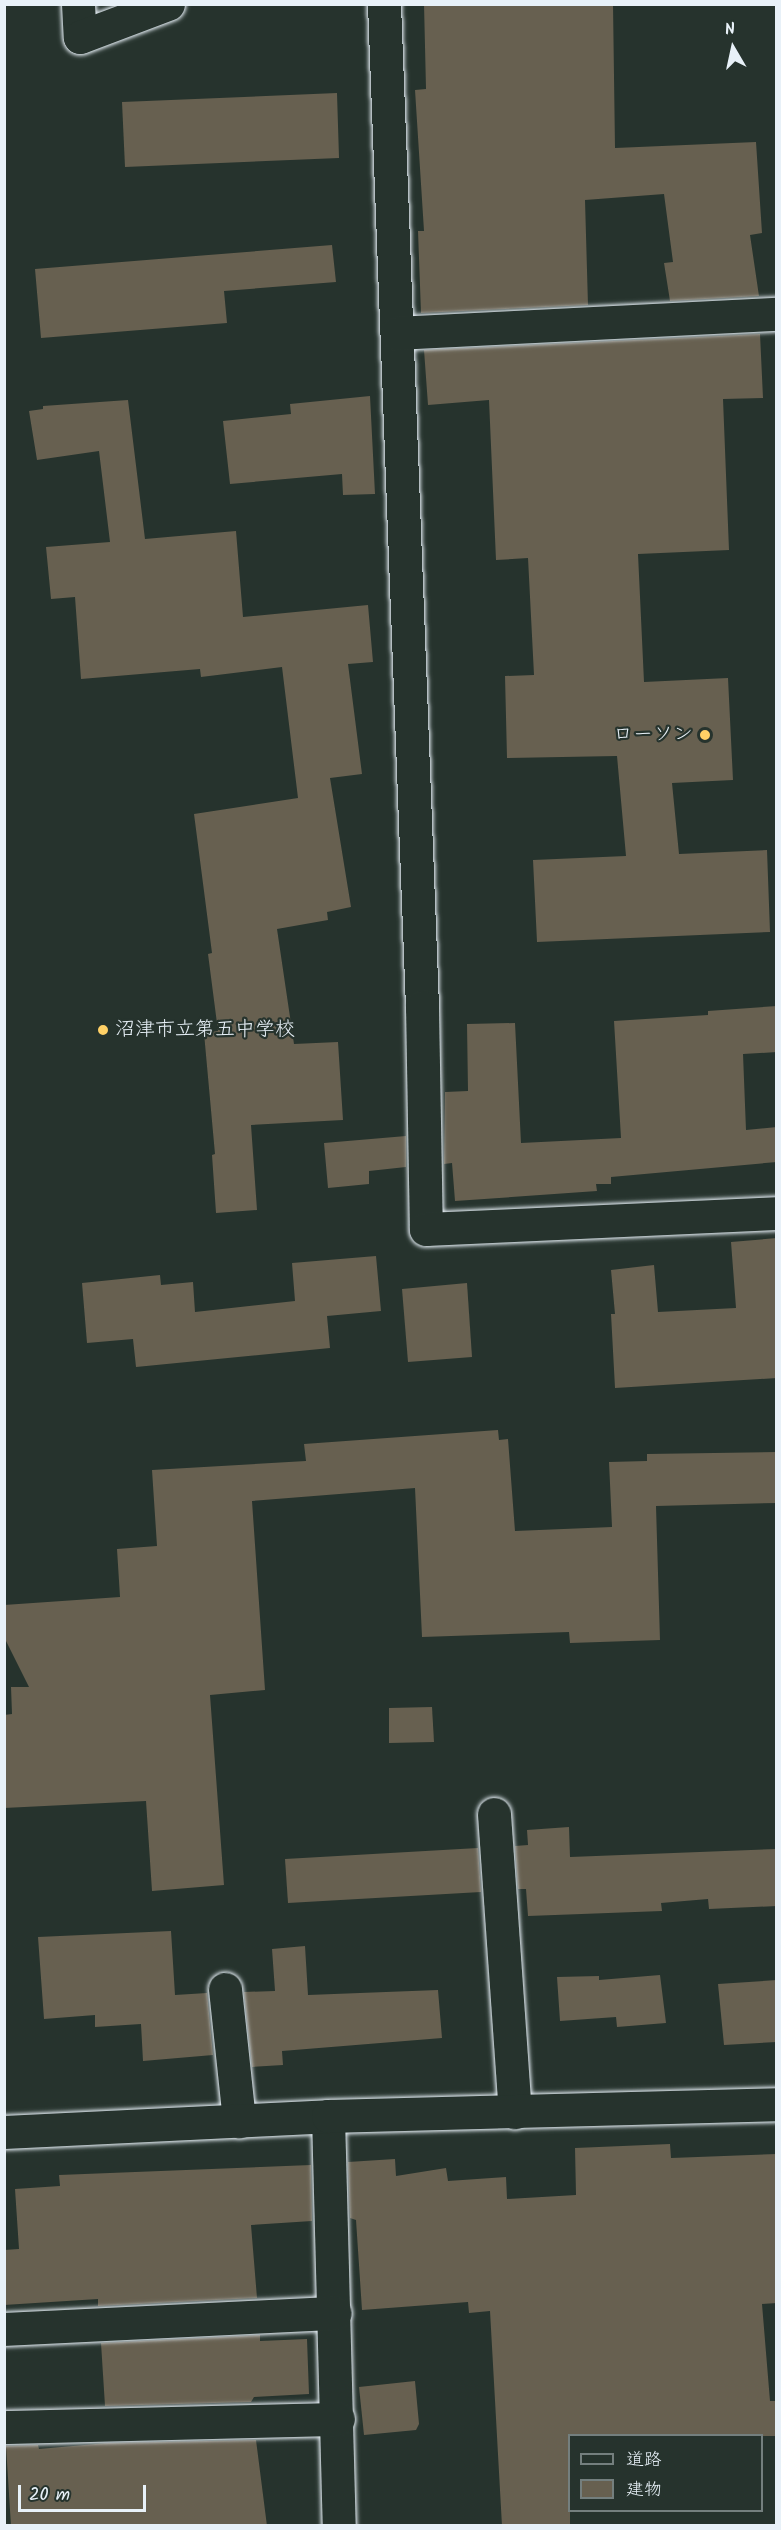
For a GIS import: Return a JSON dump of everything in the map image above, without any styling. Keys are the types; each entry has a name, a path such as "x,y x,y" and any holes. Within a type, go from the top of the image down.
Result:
{"street":[{"path":"78,4 80,37 168,4"},
{"path":"384,4 422,995 426,1229 777,1213"},
{"path":"397,333 763,315"},
{"path":"494,1814 514,2112"},
{"path":"225,1989 239,2121"},
{"path":"4,2132 328,2116 777,2104"},
{"path":"328,2116 338,2419 339,2526"},
{"path":"4,2329 335,2313"},
{"path":"4,2427 338,2419"}],"building":[{"path":"424,4 613,4 615,148 756,142 762,233 750,235 759,296 670,301 664,263 673,262 664,194 585,200 588,305 421,313 418,231 424,231 415,90 426,89"},
{"path":"337,93 339,158 125,167 122,102"},
{"path":"332,245 336,282 224,291 227,323 41,338 35,269"},
{"path":"760,334 763,398 723,399 729,550 638,554 644,682 728,678 733,780 672,783 679,854 767,850 770,932 537,942 533,860 626,856 617,756 507,758 505,676 534,675 528,558 496,560 489,400 428,405 424,350"},
{"path":"370,396 375,494 343,495 342,474 230,484 223,421 291,414 290,404"},
{"path":"128,400 145,539 236,531 243,617 368,605 373,662 348,664 362,774 330,778 351,907 327,912 328,920 277,929 294,1044 338,1042 343,1120 251,1125 257,1210 216,1213 212,1155 215,1154 204,1033 218,1031 208,954 212,953 194,814 298,798 282,667 201,677 200,669 81,679 75,597 51,599 46,547 110,542 99,451 37,460 29,411 43,409 43,406"},
{"path":"777,1006 777,1052 743,1054 746,1130 777,1127 777,1162 611,1177 611,1184 596,1184 597,1191 455,1201 452,1163 444,1164 445,1092 468,1091 467,1024 515,1023 521,1143 621,1138 614,1021 708,1015 708,1011"},
{"path":"406,1136 406,1167 369,1171 369,1184 328,1188 324,1143"},
{"path":"777,1238 777,1378 615,1388 611,1314 615,1314 611,1270 654,1265 658,1312 736,1308 731,1242"},
{"path":"376,1256 381,1311 327,1316 330,1348 136,1367 133,1339 87,1343 82,1283 160,1275 161,1285 193,1282 195,1312 295,1301 292,1263"},
{"path":"467,1283 472,1357 408,1362 402,1289"},
{"path":"498,1430 499,1440 508,1439 515,1531 612,1527 609,1462 647,1461 647,1454 777,1452 777,1503 656,1506 660,1640 570,1643 569,1632 422,1637 415,1488 252,1501 265,1690 210,1695 224,1885 152,1891 146,1801 4,1808 4,1715 12,1714 11,1687 29,1687 4,1637 4,1605 120,1597 117,1549 157,1546 152,1470 306,1461 304,1444"},
{"path":"432,1707 434,1742 389,1743 389,1708"},
{"path":"569,1827 570,1857 777,1849 777,1906 709,1909 708,1899 661,1903 662,1911 528,1916 526,1889 518,1889 515,1846 528,1845 527,1830"},
{"path":"478,1848 481,1892 288,1903 285,1859"},
{"path":"171,1931 175,1995 207,1993 213,2055 143,2061 141,2024 95,2027 95,2015 44,2019 38,1937"},
{"path":"305,1946 308,1995 438,1990 442,2038 282,2051 283,2065 252,2067 244,1992 275,1991 272,1949"},
{"path":"660,1975 666,2023 617,2027 616,2017 560,2021 557,1977 599,1976 599,1980"},
{"path":"777,1980 777,2042 724,2045 718,1984"},
{"path":"670,2144 671,2158 777,2154 777,2303 762,2304 770,2401 777,2401 777,2436 763,2436 763,2434 568,2434 570,2526 502,2526 490,2311 469,2313 468,2302 362,2310 356,2220 350,2218 348,2162 395,2159 396,2176 446,2168 448,2181 506,2177 507,2199 576,2195 575,2148"},
{"path":"311,2165 312,2221 251,2225 257,2298 98,2306 98,2299 4,2305 4,2250 19,2249 15,2189 60,2186 59,2175"},
{"path":"260,2335 260,2341 307,2339 309,2394 254,2397 251,2402 105,2406 101,2343"},
{"path":"415,2381 419,2424 416,2430 364,2435 359,2387"},
{"path":"256,2440 267,2526 11,2526 6,2446 38,2445 39,2449 107,2443"}],"place":[{"name":"ローソン","path":"705,735"},
{"name":"沼津市立第五中学校","path":"103,1030"}]}
